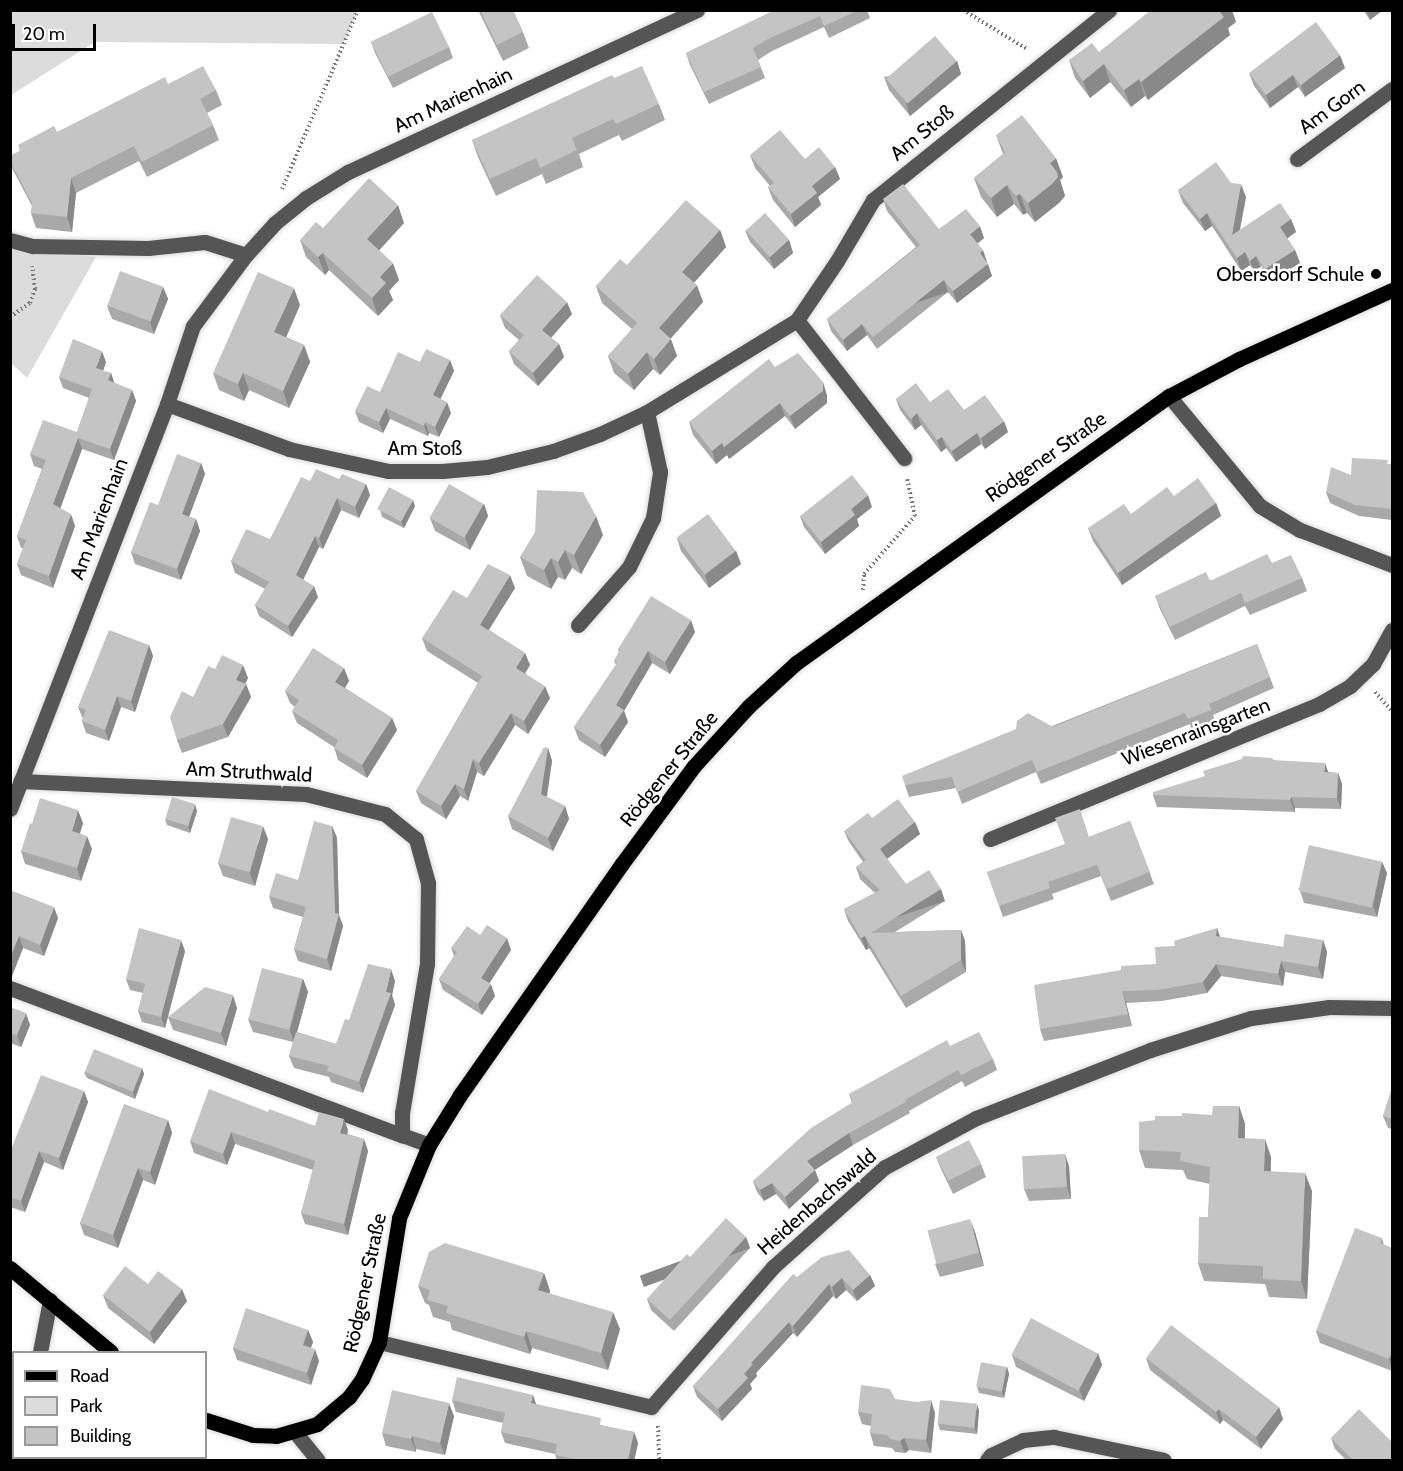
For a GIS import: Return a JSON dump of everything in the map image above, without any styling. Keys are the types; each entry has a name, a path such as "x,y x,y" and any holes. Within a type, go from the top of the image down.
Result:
{"main road":[{"name":"Rödgener Straße","path":"207,1420 253,1435 276,1436 317,1424 350,1397 362,1380 379,1342 399,1218 429,1145 460,1095 614,874 694,766 756,699 796,663 862,614 1169,396 1239,359 1392,290"},
{"path":"10,1268 109,1351"}],"street":[{"name":"Am Marienhain","path":"10,809 167,404 193,326 246,255 275,223 306,198 348,172 697,10"},
{"name":"Am Stoß","path":"167,404 289,449 388,471 442,471 487,467 553,451 600,434 647,412 797,320 837,261 873,200 1109,10"},
{"name":"Am Gorn","path":"1296,159 1392,89"},
{"path":"10,240 33,246 148,248 205,242 246,255"},
{"path":"797,320 904,458"},
{"path":"1169,396 1260,506 1300,530 1392,565"},
{"path":"578,625 629,567 653,518 660,472 647,412"},
{"name":"Wiesenrainsgarten","path":"990,839 1319,704 1350,686 1373,664 1392,630"},
{"name":"Am Struthwald","path":"21,781 306,794 385,814 416,839 428,883 427,964 402,1113 402,1135"},
{"path":"10,988 429,1145"},
{"name":"Heidenbachswald","path":"651,1407 773,1267 885,1167 976,1118 1150,1050 1251,1018 1329,1007 1392,1008"},
{"path":"40,1351 50,1300"},
{"path":"379,1342 651,1407"},
{"path":"295,1432 318,1461"},
{"path":"987,1461 991,1455 1023,1440 1054,1437 1164,1461"}],"path":[{"path":"275,223 282,185 358,10"},
{"path":"963,10 1046,59"},
{"path":"10,317 30,303 35,289 31,263 33,246"},
{"path":"862,614 864,574 915,516 904,458"},
{"path":"651,1407 658,1420 659,1461"}],"green space":[{"path":"11,10 358,11 343,44 95,42 11,95"},
{"path":"10,249 96,257 27,378 11,363"}],"building":[{"path":"480,10 513,10 523,32 497,45"},
{"path":"775,10 859,10 824,26 820,16 768,39 753,48 761,67 704,92 686,53"},
{"path":"1151,10 1222,10 1220,12 1224,17 1141,82 1139,79 1124,90 1104,64 1083,81 1069,60 1092,43 1099,52"},
{"path":"432,12 449,47 388,77 371,42"},
{"path":"1316,22 1340,55 1301,85 1293,75 1266,95 1249,73"},
{"path":"935,36 957,61 908,104 886,79"},
{"path":"203,66 216,90 200,99 213,125 142,162 134,146 71,178 67,217 31,213 32,203 10,161 10,156 20,151 18,145 54,126 57,132 165,77 168,84"},
{"path":"642,66 659,104 616,124 613,119 572,138 577,150 540,168 536,158 490,179 472,140 612,75 614,78"},
{"path":"1022,115 1056,158 1050,163 1058,177 1028,203 1020,194 1016,196 1007,185 991,198 974,178 1005,152 996,135"},
{"path":"780,130 805,159 819,147 835,167 812,186 817,193 791,214 768,187 774,183 750,155"},
{"path":"1216,162 1231,183 1241,184 1232,235 1280,203 1291,219 1280,227 1295,250 1265,269 1256,256 1250,261 1245,252 1237,258 1207,213 1200,219 1178,190"},
{"path":"369,178 398,205 367,239 393,263 380,277 386,283 372,298 323,253 318,257 300,240 316,222 323,228"},
{"path":"903,184 939,229 966,209 980,226 970,234 983,250 980,253 988,264 953,291 944,280 873,337 862,324 843,340 827,319 920,245 883,199"},
{"path":"686,200 720,230 682,272 697,285 659,328 671,339 654,359 647,352 628,374 608,356 637,323 596,286 620,259 627,265"},
{"path":"765,213 789,240 770,257 746,230"},
{"path":"120,271 163,287 151,322 107,306"},
{"path":"258,272 294,288 274,332 304,345 283,391 243,373 238,384 213,373"},
{"path":"537,275 567,302 542,330 559,344 533,373 509,351 524,335 500,315"},
{"path":"73,339 102,351 96,368 111,373 108,380 132,390 110,449 78,438 53,504 71,514 49,576 17,564 26,540 17,536 46,460 30,454 43,420 77,432 92,389 59,377"},
{"path":"426,349 450,360 433,395 447,402 435,427 425,422 424,426 386,408 379,422 355,411 367,386 380,392 398,352 420,362"},
{"path":"798,353 823,382 823,391 790,416 780,403 724,447 722,443 712,451 689,422 769,359 775,367"},
{"path":"916,383 930,402 948,389 964,410 985,395 1004,421 981,438 977,433 952,451 942,437 937,440 917,413 911,419 896,399"},
{"path":"177,454 201,463 182,514 196,519 177,569 131,552 150,502 158,505"},
{"path":"1352,458 1388,460 1387,464 1392,464 1392,509 1355,505 1326,492 1331,467 1351,475"},
{"path":"316,469 339,479 342,474 366,484 355,507 337,498 319,538 315,536 296,575 314,586 288,626 255,605 269,582 231,561 246,529 270,539 301,477 310,481"},
{"path":"852,475 868,495 851,509 855,515 821,542 800,516"},
{"path":"1198,478 1216,503 1118,573 1088,528 1124,504 1131,514 1167,487 1174,496"},
{"path":"449,484 484,504 464,538 430,518"},
{"path":"389,487 413,500 401,522 377,509"},
{"path":"537,490 583,492 596,516 574,555 565,550 558,562 551,558 544,570 520,557 535,532"},
{"path":"708,514 736,551 705,574 677,537"},
{"path":"1267,554 1272,563 1291,555 1302,578 1245,603 1241,593 1170,627 1155,596 1206,572 1210,581"},
{"path":"488,564 510,575 480,625 525,653 516,668 545,686 524,721 511,713 479,763 473,759 464,789 455,784 441,806 416,791 482,676 422,638 453,590 467,598"},
{"path":"651,596 691,620 665,662 648,651 616,705 624,710 600,745 574,727 617,663 614,661 620,650 618,649"},
{"path":"109,630 149,645 131,701 117,696 105,730 82,721 86,710 78,707"},
{"path":"1257,644 1270,677 1209,704 1211,710 1188,719 1185,713 1037,772 1032,760 957,792 952,777 905,785 902,776 1016,729 1017,721 1028,713 1053,727"},
{"path":"313,648 344,668 335,682 392,718 362,765 334,748 338,740 292,711 299,700 285,691"},
{"path":"222,655 243,665 236,680 246,684 223,724 177,740 170,717 182,691 193,697 208,666 215,669"},
{"path":"544,747 548,748 541,794 565,806 548,838 508,816"},
{"path":"1243,756 1325,763 1324,772 1338,773 1337,798 1291,797 1290,800 1153,795 1153,792 1205,776 1203,771 1242,759"},
{"path":"172,797 195,804 188,826 165,819"},
{"path":"40,798 78,810 72,831 87,836 77,868 21,851"},
{"path":"898,799 915,822 880,849 906,884 929,870 941,889 871,933 961,930 961,960 901,996 865,936 861,938 844,909 880,890 856,867 866,860 844,831 868,813 872,818"},
{"path":"1080,809 1089,837 1130,821 1150,872 1107,889 1097,865 1048,882 1050,888 999,906 987,872 1065,844 1055,818"},
{"path":"231,817 263,826 249,872 218,863"},
{"path":"314,821 332,826 335,913 339,914 327,959 294,949 306,907 269,896 276,873 298,880"},
{"path":"1309,845 1382,862 1372,908 1298,891"},
{"path":"10,890 54,907 40,945 19,936 10,958"},
{"path":"487,925 507,938 481,978 491,984 478,1004 439,979 457,952 451,948 467,926 480,935"},
{"path":"139,928 181,940 161,1017 138,1011 145,984 126,979"},
{"path":"1217,928 1216,936 1283,947 1285,934 1323,940 1318,967 1281,961 1278,974 1216,964 1203,982 1158,990 1122,991 1128,1014 1040,1029 1034,985 1121,970 1121,966 1156,964 1155,947 1175,946 1174,941"},
{"path":"368,964 391,969 386,992 391,993 359,1082 327,1071 329,1066 289,1056 296,1032 336,1044 345,1019 349,1020"},
{"path":"262,968 303,979 289,1030 248,1019"},
{"path":"205,987 233,995 221,1033 168,1017"},
{"path":"10,1007 26,1013 17,1035 10,1033"},
{"path":"979,1032 993,1059 961,1075 958,1070 849,1133 807,1161 815,1170 785,1197 772,1183 760,1190 753,1181 811,1128 853,1102 849,1094 947,1040 950,1046"},
{"path":"94,1049 142,1068 133,1092 85,1072"},
{"path":"41,1075 84,1091 59,1158 39,1151 21,1201 10,1197 10,1152"},
{"path":"1392,1088 1392,1119 1383,1116"},
{"path":"209,1089 268,1112 269,1109 315,1126 319,1112 344,1119 340,1133 364,1139 344,1224 301,1213 315,1161 231,1132 223,1154 190,1141"},
{"path":"124,1104 168,1120 150,1172 138,1168 113,1235 80,1223"},
{"path":"1213,1106 1239,1106 1238,1138 1265,1139 1264,1171 1305,1173 1301,1281 1263,1279 1263,1266 1198,1263 1199,1217 1208,1217 1210,1167 1180,1161 1181,1152 1139,1150 1139,1122 1155,1120 1155,1116 1182,1116 1182,1113 1212,1115"},
{"path":"969,1140 981,1164 948,1181 936,1157"},
{"path":"1065,1154 1067,1187 1024,1189 1022,1156"},
{"path":"726,1218 746,1237 670,1320 647,1299 687,1254 690,1257"},
{"path":"970,1219 979,1253 937,1264 927,1230"},
{"path":"1355,1228 1382,1238 1380,1243 1392,1248 1392,1351 1389,1359 1316,1331"},
{"path":"445,1243 544,1273 538,1290 613,1312 601,1353 526,1331 524,1337 446,1313 448,1306 427,1300 430,1290 418,1286 429,1252"},
{"path":"849,1250 870,1275 853,1290 842,1278 832,1287 829,1284 793,1326 789,1322 751,1363 753,1364 744,1374 748,1378 718,1409 693,1386 793,1274 797,1277 822,1257"},
{"path":"125,1266 148,1284 158,1271 182,1289 150,1332 103,1295"},
{"path":"246,1308 308,1330 303,1345 315,1349 307,1373 233,1348"},
{"path":"1031,1318 1098,1354 1078,1391 1011,1355"},
{"path":"1171,1325 1279,1407 1256,1437 1219,1409 1216,1412 1146,1358"},
{"path":"981,1362 1007,1367 1002,1392 976,1387"},
{"path":"457,1377 533,1395 531,1403 601,1418 600,1425 634,1432 628,1460 576,1461 576,1459 555,1455 557,1444 501,1432 505,1413 452,1400"},
{"path":"861,1385 890,1389 895,1399 917,1402 931,1400 926,1440 904,1438 900,1441 890,1439 887,1435 870,1433 872,1414 858,1412"},
{"path":"392,1390 449,1403 440,1443 412,1436 411,1439 382,1433"},
{"path":"940,1400 977,1404 974,1428 937,1424"},
{"path":"1359,1409 1392,1442 1392,1461 1354,1461 1331,1438"},
{"path":"10,1434 12,1434 13,1461 10,1461"},
{"path":"66,1459 89,1459 90,1461 64,1461"}],"place":[{"name":"Obersdorf Schule","path":"1376,274"}]}
